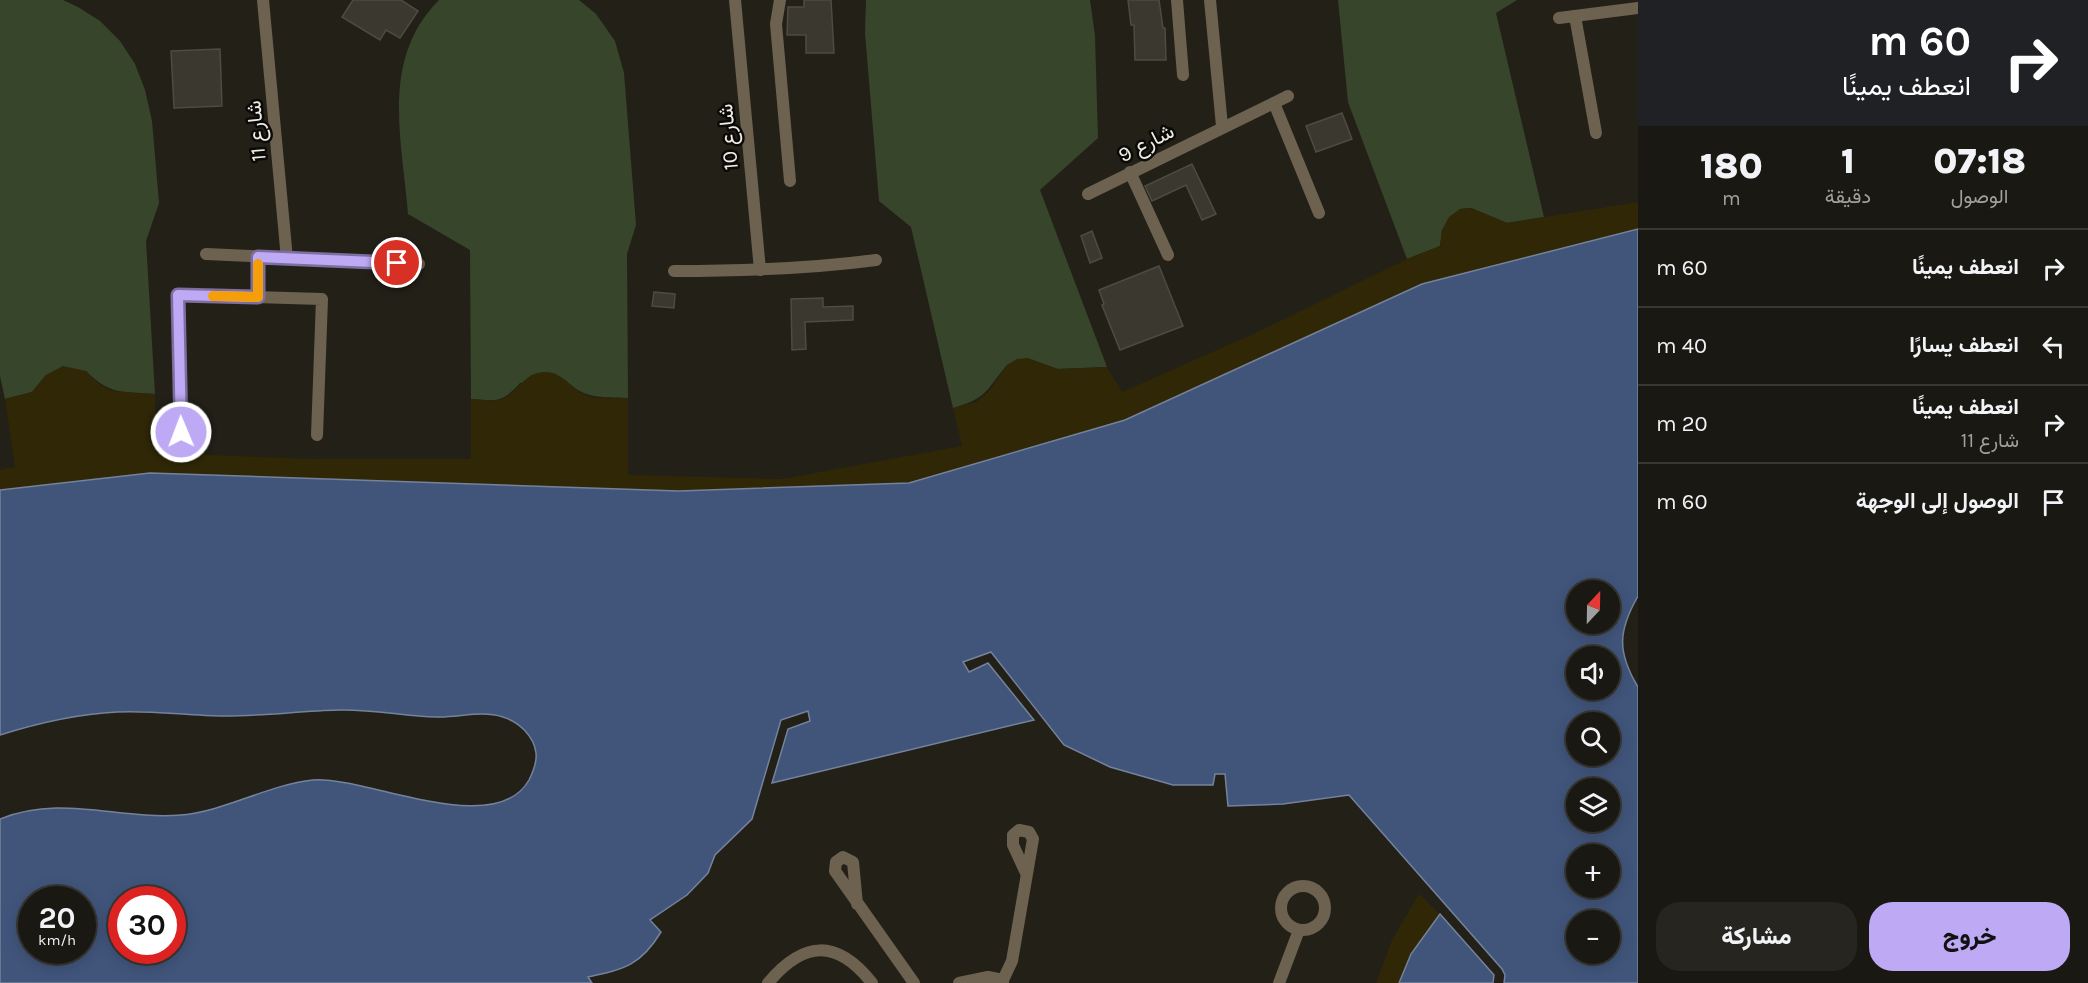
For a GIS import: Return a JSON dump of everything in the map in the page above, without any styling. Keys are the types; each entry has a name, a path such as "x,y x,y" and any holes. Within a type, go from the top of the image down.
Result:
{"street":[{"name":"شارع 11","path":"263,0 287,259"},
{"name":"شارع 10","path":"735,0 760,270"},
{"path":"780,0 776,24 790,181"},
{"path":"1177,0 1183,75"},
{"path":"1210,0 1222,126"},
{"path":"1559,18 1638,8"},
{"path":"1575,16 1596,134"},
{"name":"شارع 9","path":"1088,194 1222,126 1288,96"},
{"path":"1274,103 1318,213"},
{"path":"1130,172 1168,255"},
{"path":"206,254 419,264"},
{"path":"258,257 258,297"},
{"path":"674,271 822,267 876,260"},
{"path":"181,432 178,295 322,299 317,435"},
{"path":"959,983 988,977 1003,982 1012,961 1026,873"},
{"path":"857,904 914,983"},
{"path":"1280,983 1299,930"},
{"path":"768,983 790,960 809,952 822,951 850,959 872,983"}],"green space":[{"path":"0,0 63,0 78,7 100,21 120,41 135,64 145,90 152,121 159,203 146,241 155,394 118,391 94,379 86,371 46,375 32,392 5,399 0,376"},
{"path":"439,0 579,0 596,14 615,41 624,73 636,225 627,254 628,398 600,397 585,393 577,390 562,378 520,383 499,399 471,399 470,250 408,214 400,129 399,101 408,48 420,23"},
{"path":"866,0 1090,0 1095,36 1098,138 1040,190 1107,367 1058,369 1007,365 980,397 953,408 911,227 879,201 865,33"},
{"path":"1338,0 1517,0 1496,13 1544,217 1507,223 1471,208 1460,209 1442,230 1440,246 1407,259 1348,102"}],"sand":[{"path":"1638,202 1638,229 1422,284 1125,420 909,483 679,491 150,473 0,490 0,470 15,467 5,399 32,392 46,375 63,366 86,371 100,385 113,391 155,394 156,453 314,459 471,459 471,399 499,400 506,397 532,375 546,372 557,375 590,397 628,398 628,475 782,479 962,446 953,408 976,402 989,391 1007,365 1017,359 1028,358 1058,369 1107,367 1122,392 1262,330 1407,259 1440,246 1442,230 1449,217 1460,209 1471,208 1507,223"},
{"path":"1419,894 1440,914 1411,954 1399,983 1376,983 1392,940"}],"water":[{"path":"1638,229 1638,596 1624,631 1623,652 1638,687 1638,983 1504,983 1505,975 1502,969 1349,795 1283,804 1228,806 1225,774 1215,774 1213,785 1173,785 1110,767 1064,745 991,652 963,662 969,672 988,663 1034,720 772,783 788,729 810,721 808,711 781,720 752,819 715,855 708,873 687,895 650,920 661,932 646,952 639,959 622,968 588,977 592,983 0,983 0,819 23,812 68,808 158,816 198,813 279,787 313,780 336,781 428,801 460,805 488,805 512,797 529,780 536,756 535,747 529,735 520,726 503,717 486,714 436,717 351,710 225,716 117,712 58,720 0,735 0,490 150,473 679,491 909,483 1125,420 1422,284"},
{"path":"1440,914 1494,975 1493,983 1399,983 1411,954"}],"building":[{"path":"353,0 401,0 418,11 400,38 386,30 380,40 342,17"},
{"path":"804,0 831,0 834,53 806,53 806,35 787,35 788,7 804,7"},
{"path":"1128,0 1159,0 1163,28 1165,28 1166,60 1135,60 1134,25 1131,25"},
{"path":"220,49 222,106 174,108 171,51"},
{"path":"1342,113 1352,139 1316,152 1306,126"},
{"path":"1192,164 1216,214 1202,220 1186,185 1152,201 1145,186"},
{"path":"1092,231 1102,258 1090,263 1081,236"},
{"path":"1159,266 1183,326 1120,350 1102,305 1104,304 1099,290"},
{"path":"654,292 675,294 674,308 652,306"},
{"path":"823,298 823,307 853,306 853,320 805,322 806,349 792,350 791,299"}],"slow traffic":[{"path":"213,296 258,297 258,264"}],"route":[{"path":"181,432 178,295 258,297 258,257 397,263"}]}
